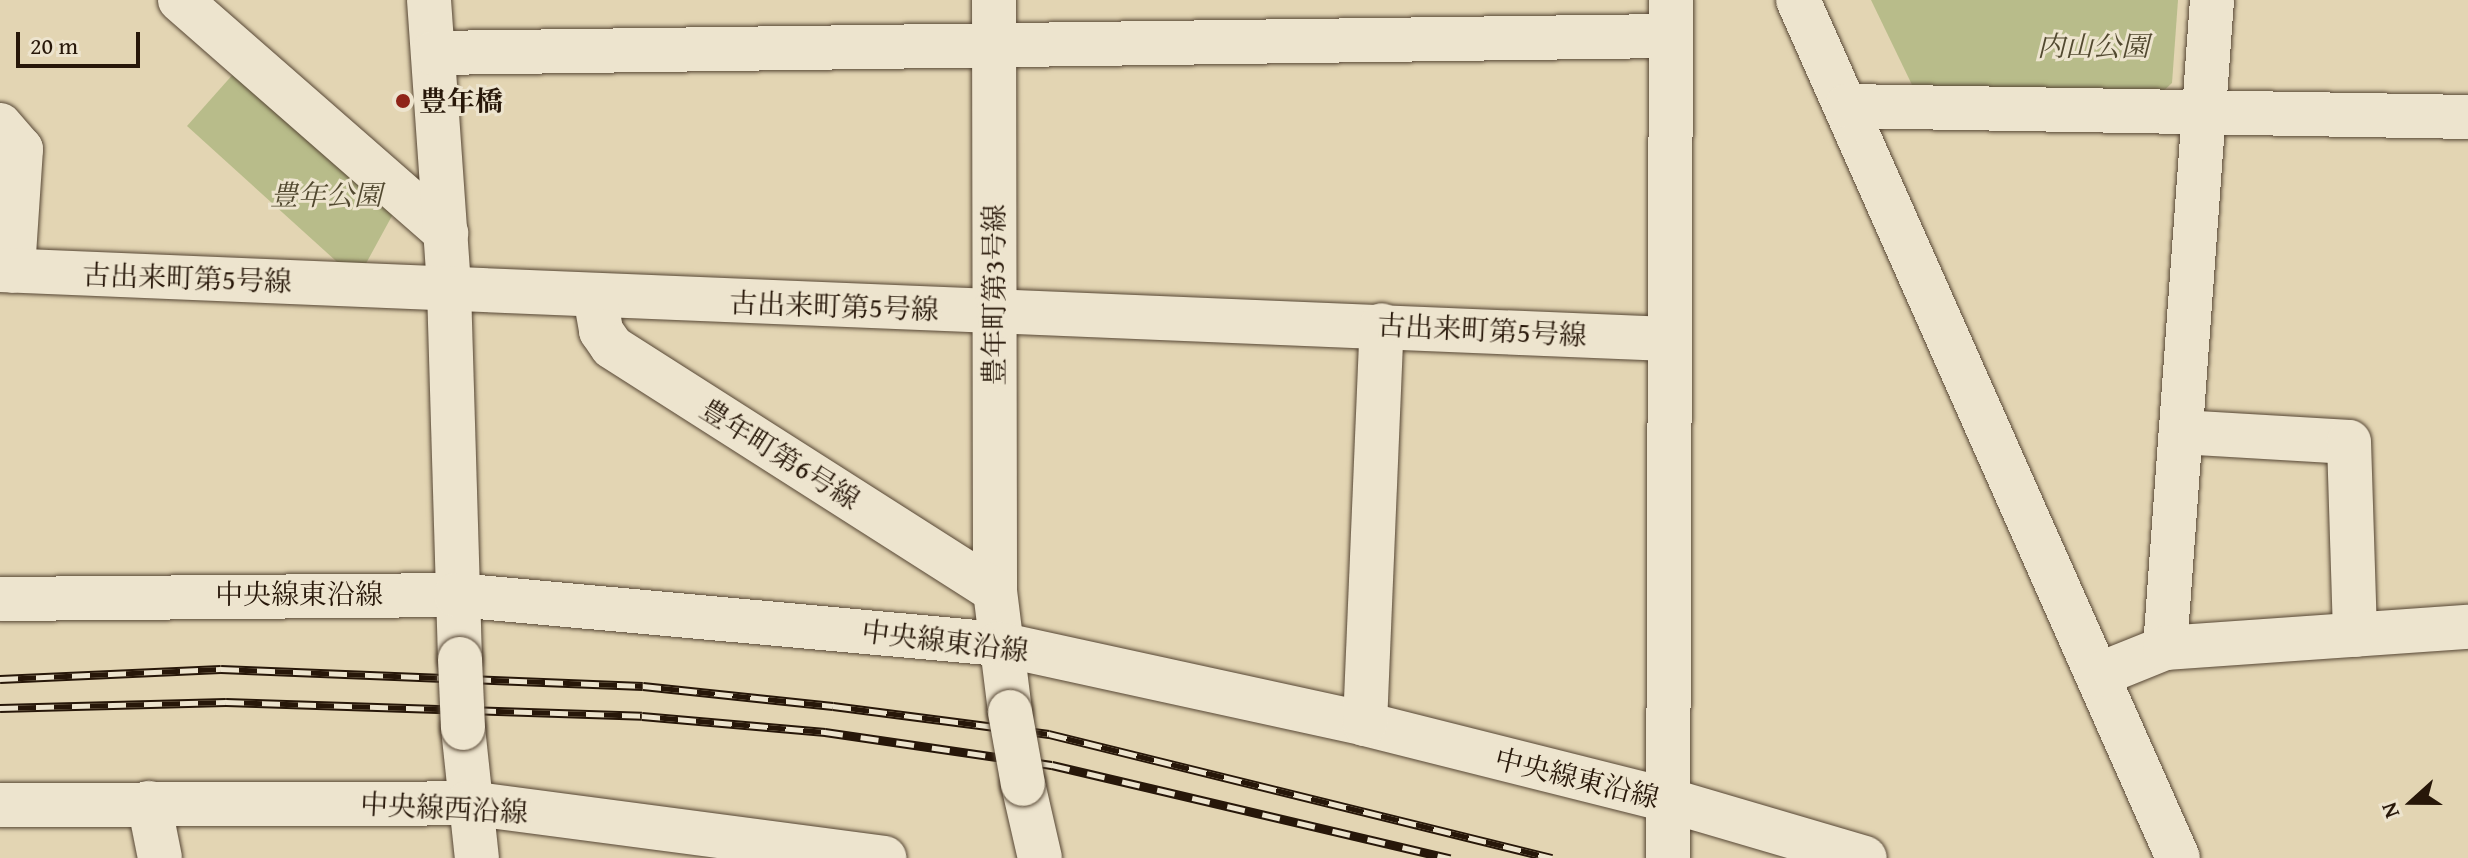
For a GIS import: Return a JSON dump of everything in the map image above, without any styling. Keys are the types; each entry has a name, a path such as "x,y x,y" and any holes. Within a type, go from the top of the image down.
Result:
{"street":[{"path":"180,0 446,233"},
{"path":"429,0 449,289 456,595 463,728 468,803 477,858"},
{"name":"豊年町第3号線","path":"994,0 995,591 999,644 1010,712 1040,858"},
{"path":"1798,0 2178,858"},
{"path":"2165,648 2212,0"},
{"path":"433,53 994,43 1671,18 1668,858"},
{"path":"1847,106 2203,116 2468,117"},
{"path":"0,125 21,149 6,270"},
{"name":"古出来町第5号線","path":"6,270 1669,339"},
{"name":"豊年町第6号線","path":"595,296 601,331 612,347 995,591"},
{"path":"1365,724 1382,325"},
{"path":"2181,432 2349,442 2355,635"},
{"name":"中央線東沿線","path":"0,599 456,595 999,644 1365,724 1668,800 1865,858"},
{"path":"2098,675 2165,648 2468,627"},
{"path":"149,803 160,858"},
{"name":"中央線西沿線","path":"0,805 468,803 884,858"}],"green space":[{"name":"内山公園","path":"1871,0 2178,0 2172,83 2160,94 1914,89"},
{"name":"豊年公園","path":"243,63 399,203 357,280 187,126"}],"railway":[{"path":"0,679 221,669 643,686 833,706 1049,734 1552,858"},
{"path":"0,708 226,702 642,716 825,732 1052,765 1450,858"}],"place":[{"name":"豊年橋","path":"403,101"}]}
